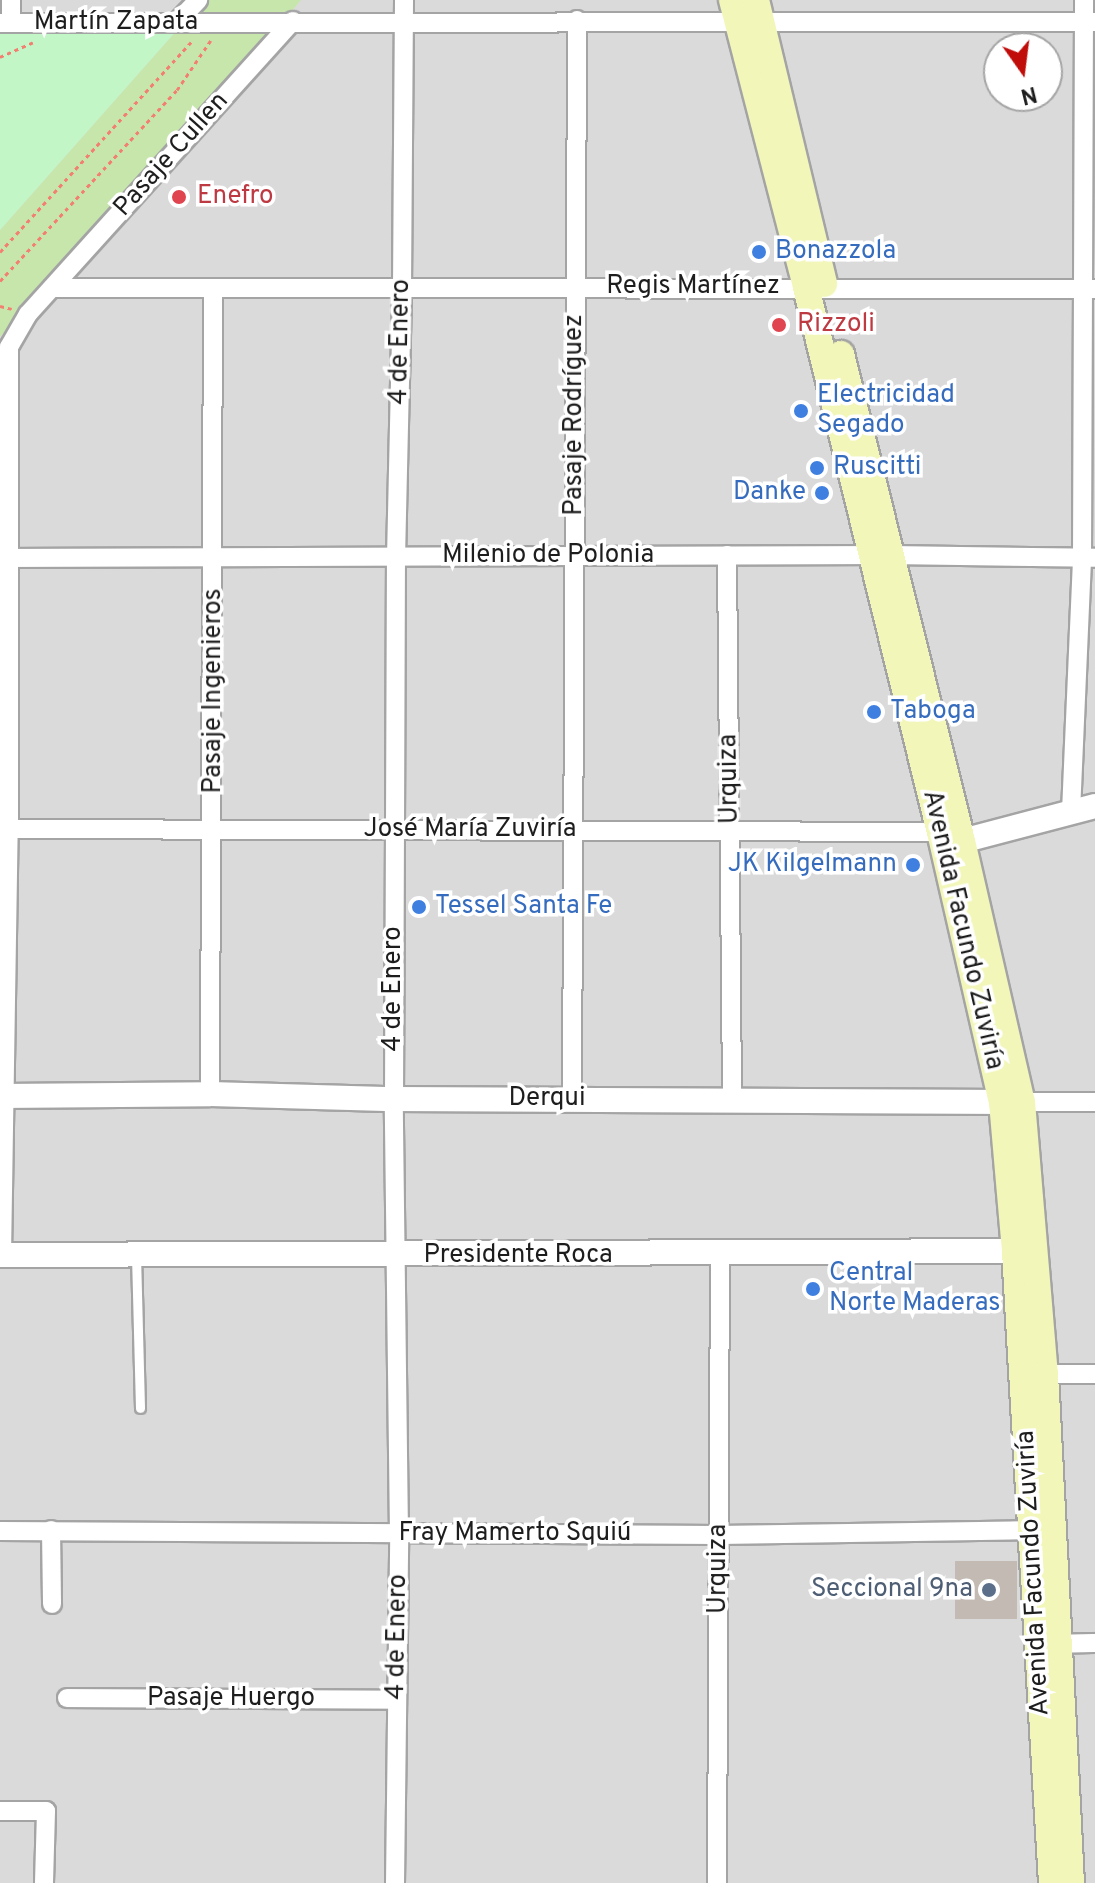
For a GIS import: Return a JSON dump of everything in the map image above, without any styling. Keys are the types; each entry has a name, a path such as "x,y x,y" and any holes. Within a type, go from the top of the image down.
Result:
{"main road":[{"name":"Avenida Facundo Zuviría","path":"746,11 951,836 1012,1102 1026,1251 1045,1374 1052,1883"},
{"name":"Avenida Facundo Zuviría","path":"1026,1251 1031,1530 1050,1644 1071,1883"}],"street":[{"path":"7,29 11,0"},
{"path":"178,31 198,0"},
{"name":"4 de Enero","path":"395,1883 399,1534 394,1099 396,558 404,0"},
{"path":"1071,812 1088,558 1089,22 1084,0"},
{"name":"Martín Zapata","path":"7,29 178,31 211,22 577,20 746,11 1089,22"},
{"name":"Pasaje Rodríguez","path":"572,1098 576,830 577,20"},
{"name":"Pasaje Cullen","path":"1,1255 9,347 18,327 293,21"},
{"name":"Regis Martínez","path":"52,288 815,286 1088,289"},
{"name":"Pasaje Ingenieros","path":"210,1094 213,288"},
{"name":"Urquiza","path":"727,555 732,1099"},
{"name":"Milenio de Polonia","path":"5,558 880,555 1088,558"},
{"path":"951,836 1095,806"},
{"name":"José María Zuviría","path":"4,828 731,831 951,836"},
{"name":"Derqui","path":"2,1096 210,1094 394,1099 1095,1102"},
{"name":"Presidente Roca","path":"1,1255 720,1255 1026,1251"},
{"name":"Urquiza","path":"717,1883 720,1255"},
{"path":"1045,1374 1095,1374"},
{"path":"51,1530 52,1604"},
{"name":"Fray Mamerto Squiú","path":"0,1531 719,1535 1031,1530"},
{"path":"1050,1644 1095,1643"},
{"name":"Pasaje Huergo","path":"67,1698 396,1700"},
{"path":"0,1811 46,1811 44,1883"}],"lane":[{"path":"136,1255 140,1408"}],"path":[{"path":"0,252 211,22"},
{"path":"7,29 33,42"},
{"path":"0,281 177,90 213,37 194,38 178,31"},
{"path":"0,57 33,42 47,41"}],"shaded area":[{"path":"0,0 1095,0 1095,1883 0,1883"}],"green space":[{"path":"207,0 301,0 291,12 196,13"},
{"path":"275,29 0,337 0,230 177,30"},
{"path":"0,30 177,30 0,230"}],"building":[{"name":"Seccional 9na","path":"955,1561 1017,1561 1017,1619 955,1619"}],"place":[{"name":"Enefro","path":"179,197"},
{"name":"Bonazzola","path":"759,252"},
{"name":"Rizzoli","path":"779,325"},
{"name":"Electricidad Segado","path":"801,411"},
{"name":"Ruscitti","path":"817,468"},
{"name":"Danke","path":"822,493"},
{"name":"Taboga","path":"874,712"},
{"name":"JK Kilgelmann","path":"913,865"},
{"name":"Tessel Santa Fe","path":"419,907"},
{"name":"Central Norte Maderas","path":"813,1289"},
{"name":"Seccional 9na","path":"989,1590"}]}
